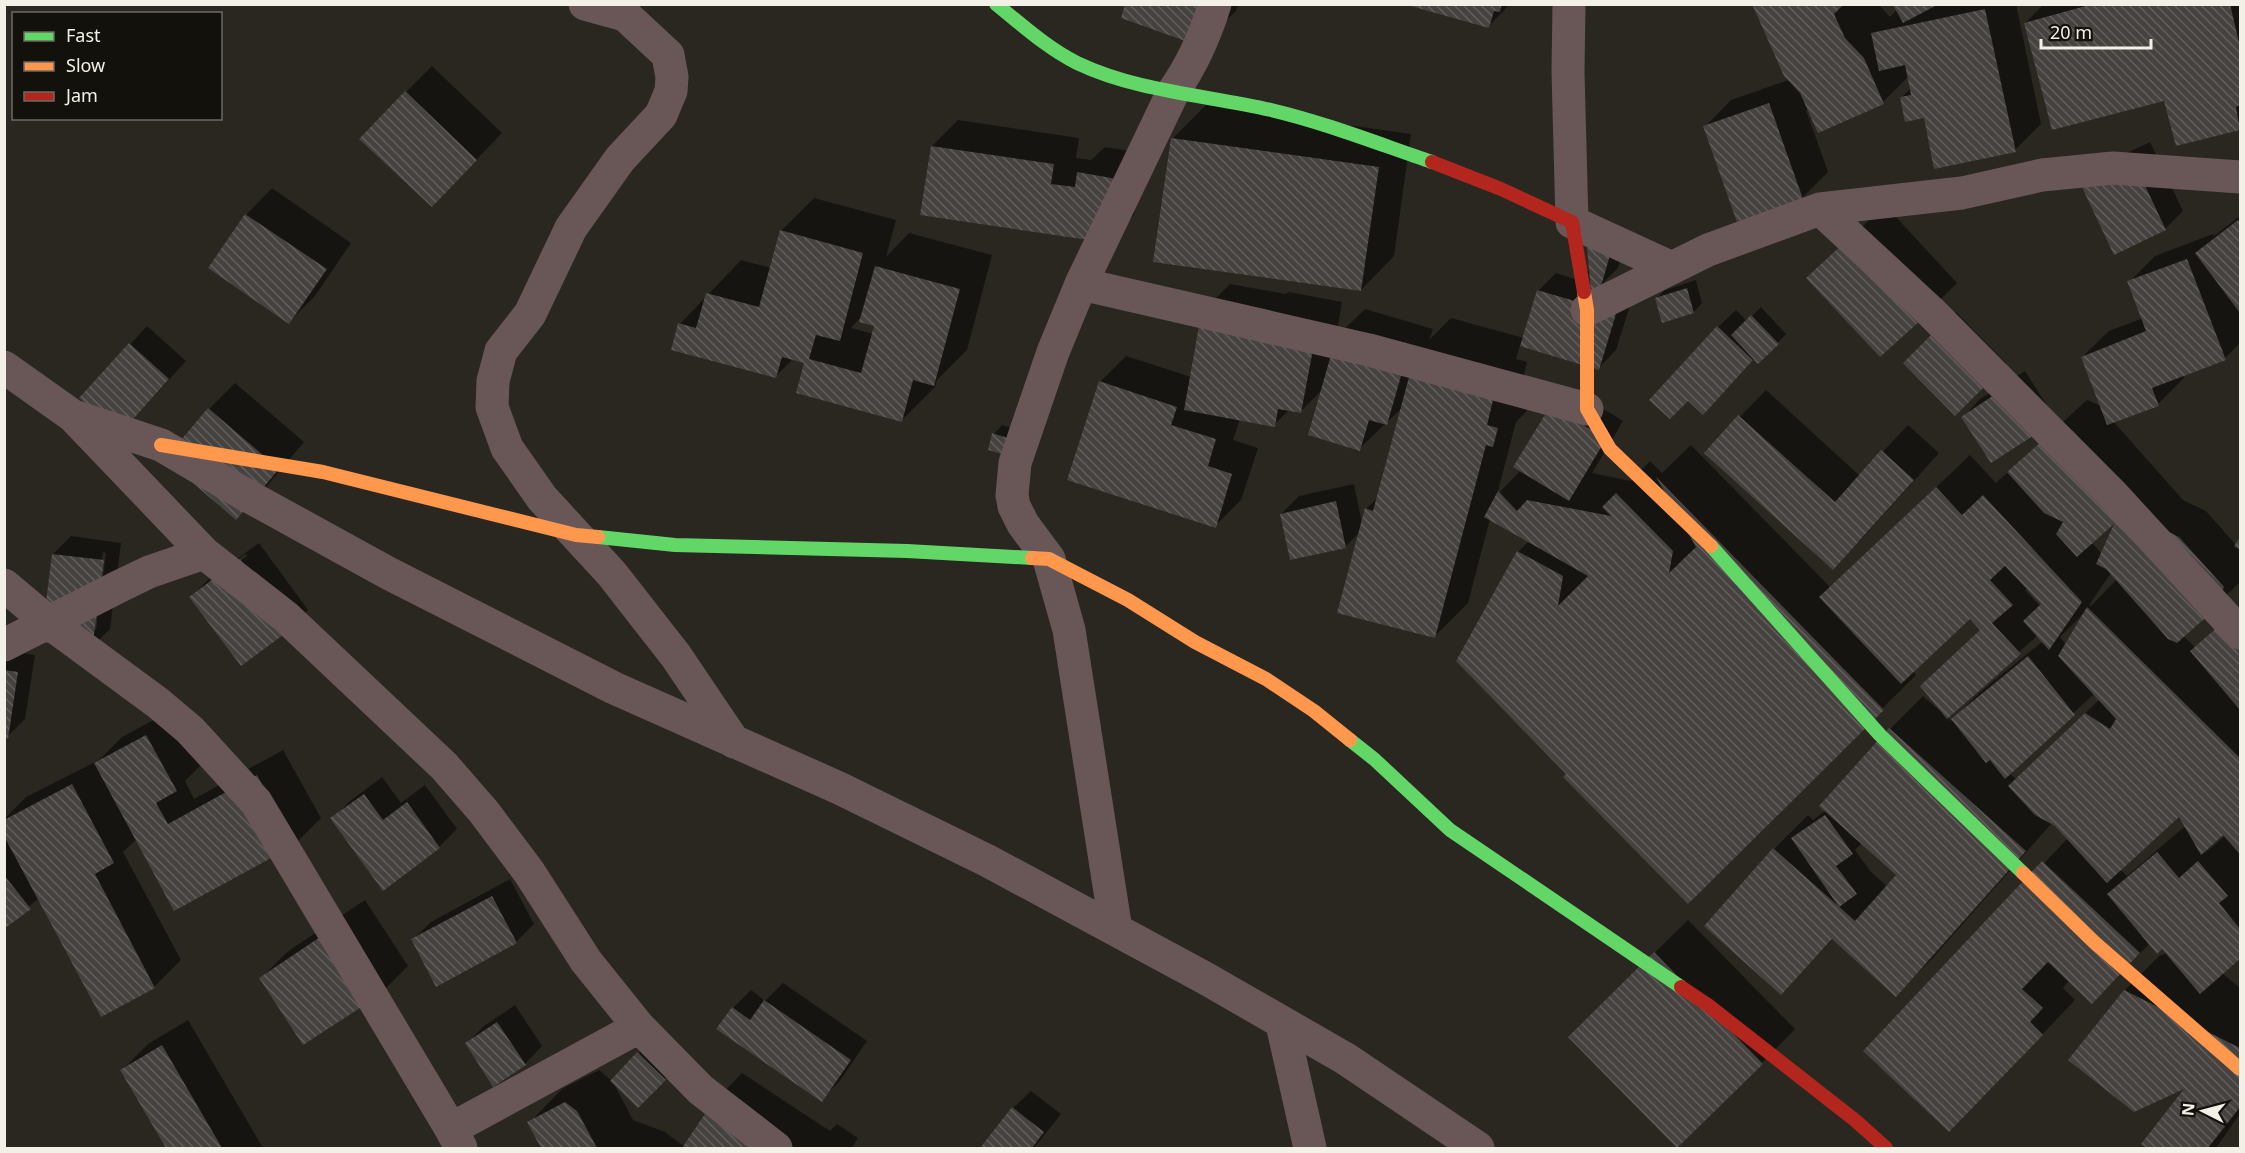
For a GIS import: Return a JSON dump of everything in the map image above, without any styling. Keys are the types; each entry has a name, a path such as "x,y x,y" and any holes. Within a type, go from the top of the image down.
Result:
{"street":[{"path":"585,4 636,10 668,56 672,91 661,115 620,159 571,228 530,314 501,351 493,381 492,407 507,448 542,498 612,574 676,656 734,742"},
{"path":"996,4 1052,48 1089,68 1173,92 1271,110 1495,185 1672,268"},
{"path":"1116,930 1069,630 1049,559 1023,524 1014,506 1012,495 1015,463 1053,352 1081,284 1173,92 1196,54 1215,4"},
{"path":"1569,4 1568,72 1572,222 1587,310 1587,409 1610,449 1708,543 1880,735 2094,942 2241,1069"},
{"path":"1587,310 1708,250 1820,209 1962,192 2042,175 2113,168 2241,177"},
{"path":"1820,209 1930,311 2096,478 2241,633"},
{"path":"1081,284 1369,350 1587,409"},
{"path":"5,367 73,416 204,553 286,617 444,766 484,812 529,872 586,961 639,1027 701,1090 776,1149"},
{"path":"73,416 161,445 323,471 576,535 687,545 907,551 1049,559 1128,600 1195,642 1266,679 1314,711 1374,759 1450,830 1708,1005 1856,1121 1886,1149"},
{"path":"161,445 388,573 614,688 839,788 977,856 1116,930 1346,1059 1478,1149"},
{"path":"4,645 139,577 204,553"},
{"path":"4,585 48,622 158,703 190,730 256,802 456,1139 639,1027"},
{"path":"1282,1024 1310,1149"}],"building":[{"path":"1125,4 1217,4 1202,47 1121,18"},
{"path":"1502,4 1500,12 1494,11 1489,28 1407,5"},
{"path":"1752,4 1844,4 1834,14 1845,38 1864,58 1884,104 1818,133 1800,93 1784,76"},
{"path":"2093,4 2230,4 2240,47 2240,105 2236,107 2240,130 2176,146 2164,101 2052,130 2024,23"},
{"path":"1893,5 1937,5 1903,23"},
{"path":"1985,9 2016,152 1934,169 1924,118 1905,122 1900,97 1911,95 1905,65 1879,71 1871,33"},
{"path":"405,91 477,160 432,207 359,139"},
{"path":"1769,103 1803,199 1737,222 1703,126"},
{"path":"1171,138 1379,167 1361,291 1153,262"},
{"path":"931,146 1054,164 1051,184 1075,187 1077,172 1117,179 1108,243 920,215"},
{"path":"2132,158 2166,230 2114,255 2080,183"},
{"path":"245,214 327,269 289,324 208,268"},
{"path":"2238,220 2240,223 2240,313 2195,253"},
{"path":"780,230 863,253 840,341 816,335 809,359 861,373 874,326 859,322 875,266 960,289 934,386 913,380 902,422 796,393 804,363 782,357 776,378 671,350 678,323 696,328 706,293 759,307"},
{"path":"1858,230 1932,310 1880,357 1806,278"},
{"path":"1587,247 1610,255 1595,307 1616,314 1599,370 1520,346 1537,290 1592,306"},
{"path":"2187,259 2226,360 2152,388 2159,406 2107,425 2081,357 2146,331 2127,281"},
{"path":"1687,288 1694,313 1662,323 1655,298"},
{"path":"1202,309 1317,328 1301,413 1278,409 1275,427 1184,410"},
{"path":"1751,315 1779,344 1758,364 1731,335"},
{"path":"1717,326 1753,360 1703,415 1688,401 1670,419 1649,400"},
{"path":"1937,329 1989,382 1955,416 1903,363"},
{"path":"1337,334 1407,355 1387,425 1369,420 1360,451 1308,435"},
{"path":"129,343 169,379 119,435 79,398"},
{"path":"1416,351 1494,396 1487,425 1498,428 1493,447 1486,445 1435,638 1337,613 1365,508 1373,511"},
{"path":"1099,381 1177,407 1171,425 1216,439 1208,466 1232,474 1216,528 1067,480"},
{"path":"2006,387 2036,434 1991,463 1961,417"},
{"path":"1551,405 1606,439 1569,501 1513,467"},
{"path":"208,408 279,469 236,520 165,459"},
{"path":"1738,415 1835,502 1881,450 1914,480 1833,570 1704,453"},
{"path":"2060,425 2073,431 2157,526 2179,537 2224,587 2213,611 2177,643 2168,639 2106,569 2096,564 2114,524 2077,557 2056,534 2063,522 2044,513 2007,472"},
{"path":"992,433 1017,441 1013,457 988,450"},
{"path":"1656,477 1884,710 1688,904 1563,777 1566,774 1456,661 1517,551 1563,576 1558,606 1588,576 1484,517 1498,491 1517,511 1527,500 1611,516 1602,507 1616,493 1673,551 1669,573 1696,547"},
{"path":"1936,487 1962,515 1983,495 2082,602 2049,650 2023,621 2041,604 2005,566 1990,580 2013,605 1992,623 2021,654 1947,719 1920,686 1980,630 1970,619 1901,684 1819,597"},
{"path":"1336,501 1346,548 1290,560 1280,514"},
{"path":"2240,537 2240,550 2234,546"},
{"path":"52,554 104,560 92,649 41,642"},
{"path":"240,559 291,629 241,666 189,597"},
{"path":"2087,607 2240,758 2240,854 2223,835 2201,855 2179,817 2107,883 2055,826 2035,815 2008,786 2085,713 2110,729 2116,719 2058,656"},
{"path":"2236,611 2240,616 2240,710 2190,651"},
{"path":"2028,656 2075,715 2005,779 1990,760 1986,763 1951,719"},
{"path":"4,670 18,672 8,739 4,738"},
{"path":"1889,728 2026,851 1896,997 1832,939 1781,995 1704,926 1773,848 1855,921 1896,875 1819,806"},
{"path":"146,735 177,791 156,803 168,824 257,775 295,845 174,911 94,763"},
{"path":"72,784 114,863 95,874 155,988 101,1017 4,836 4,820"},
{"path":"364,794 383,820 407,802 440,848 383,891 330,818"},
{"path":"1825,815 1853,854 1836,866 1857,894 1839,907 1791,838"},
{"path":"2157,852 2179,878 2198,861 2228,896 2219,903 2240,929 2240,959 2200,994 2162,949 2157,954 2107,894"},
{"path":"2042,861 2140,953 2092,1004 2048,962 2022,989 2043,1008 2030,1022 2043,1035 1949,1132 1863,1051"},
{"path":"4,875 31,909 4,929"},
{"path":"492,896 517,943 436,987 411,939"},
{"path":"338,925 383,993 303,1045 259,978"},
{"path":"1654,952 1763,1064 1677,1148 1568,1037"},
{"path":"2124,990 2240,1048 2240,1107 2208,1148 2147,1148 2141,1144 2184,1089 2134,1112 2068,1060"},
{"path":"764,1000 851,1060 822,1102 716,1029 732,1007 750,1020"},
{"path":"497,1022 526,1065 493,1087 465,1043"},
{"path":"162,1045 222,1148 166,1148 120,1070"},
{"path":"637,1052 666,1080 638,1108 610,1081"},
{"path":"715,1099 791,1148 682,1148"},
{"path":"565,1102 577,1111 597,1148 541,1148 527,1122"},
{"path":"1012,1107 1044,1132 1032,1148 980,1148"}],"traffic: fast":[{"path":"996,4 1055,50 1100,73 1148,87 1292,115 1432,162"},
{"path":"598,537 675,545 907,551 1032,558"},
{"path":"1711,546 1880,735 2023,873"},
{"path":"1350,740 1374,759 1450,830 1681,987"}],"traffic: slow":[{"path":"1584,292 1587,310 1587,409 1610,449 1711,546"},
{"path":"161,445 323,472 576,535 598,537"},
{"path":"1032,558 1049,559 1128,600 1195,642 1266,679 1314,711 1350,740"},
{"path":"2023,873 2094,942 2240,1069"}],"traffic: jam":[{"path":"1432,162 1501,189 1572,222 1584,292"},
{"path":"1681,987 1708,1005 1856,1121 1886,1148"}]}
